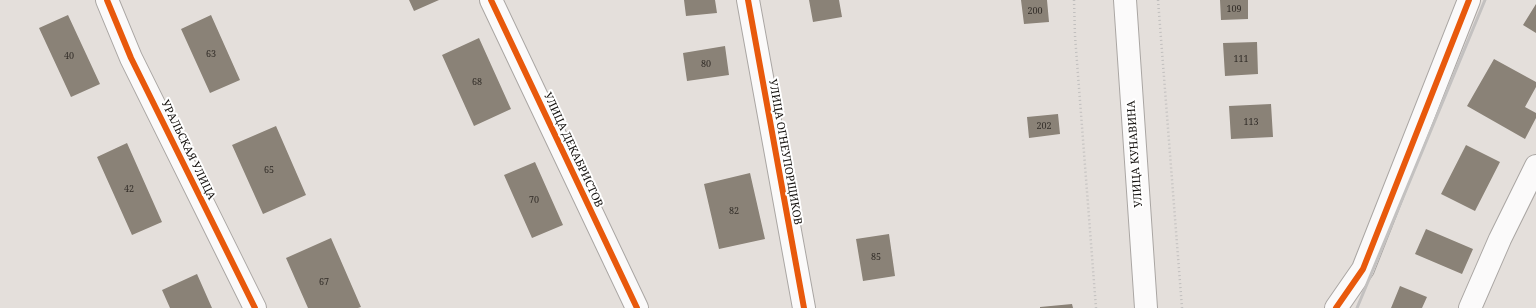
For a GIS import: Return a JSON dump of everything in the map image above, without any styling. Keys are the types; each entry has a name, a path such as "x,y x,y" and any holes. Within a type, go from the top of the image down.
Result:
{"street":[{"name":"УРАЛЬСКАЯ УЛИЦА","path":"107,0 131,58 255,308"},
{"name":"УЛИЦА ДЕКАБРИСТОВ","path":"491,0 637,308"},
{"name":"УЛИЦА ОГНЕУПОРЩИКОВ","path":"748,0 804,308"},
{"name":"УЛИЦА КУНАВИНА","path":"1125,0 1146,308"},
{"path":"1336,308 1364,269 1469,0"},
{"path":"1470,308 1500,239 1536,166"}],"path":[{"path":"1074,0 1075,36 1096,308"},
{"path":"1158,0 1182,308"}],"building":[{"path":"409,0 439,0 414,11"},
{"path":"684,0 715,0 717,13 686,16"},
{"path":"809,0 839,0 842,17 813,22"},
{"path":"1021,0 1047,0 1049,22 1024,24"},
{"path":"1220,0 1248,0 1248,19 1221,20"},
{"path":"1536,4 1536,33 1523,25"},
{"path":"68,15 100,84 71,97 39,28"},
{"path":"211,15 240,80 210,93 181,29"},
{"path":"479,38 511,109 474,126 442,55"},
{"path":"1257,42 1258,74 1225,76 1223,43"},
{"path":"725,46 729,75 687,81 683,53"},
{"path":"1494,59 1536,82 1536,87 1525,107 1536,113 1536,118 1525,139 1467,106"},
{"path":"1271,104 1273,137 1231,139 1229,106"},
{"path":"1058,114 1060,134 1029,138 1027,117"},
{"path":"276,126 306,195 263,214 232,145"},
{"path":"127,143 162,222 132,235 97,157"},
{"path":"1466,145 1500,162 1475,211 1441,194"},
{"path":"535,162 563,225 532,238 504,175"},
{"path":"750,173 765,239 719,249 704,184"},
{"path":"1426,229 1473,249 1462,274 1415,254"},
{"path":"889,234 895,276 863,281 856,239"},
{"path":"331,238 361,307 308,308 286,258"},
{"path":"197,274 212,308 170,308 162,290"},
{"path":"1400,286 1427,297 1422,308 1391,308"},
{"path":"1072,304 1073,308 1040,308 1040,307"}],"railway":[{"path":"1357,308 1485,0"}],"cycle path":[{"path":"107,0 131,58 255,308"},
{"path":"491,0 637,308"},
{"path":"748,0 804,308"},
{"path":"1336,308 1363,269 1469,0"}]}
